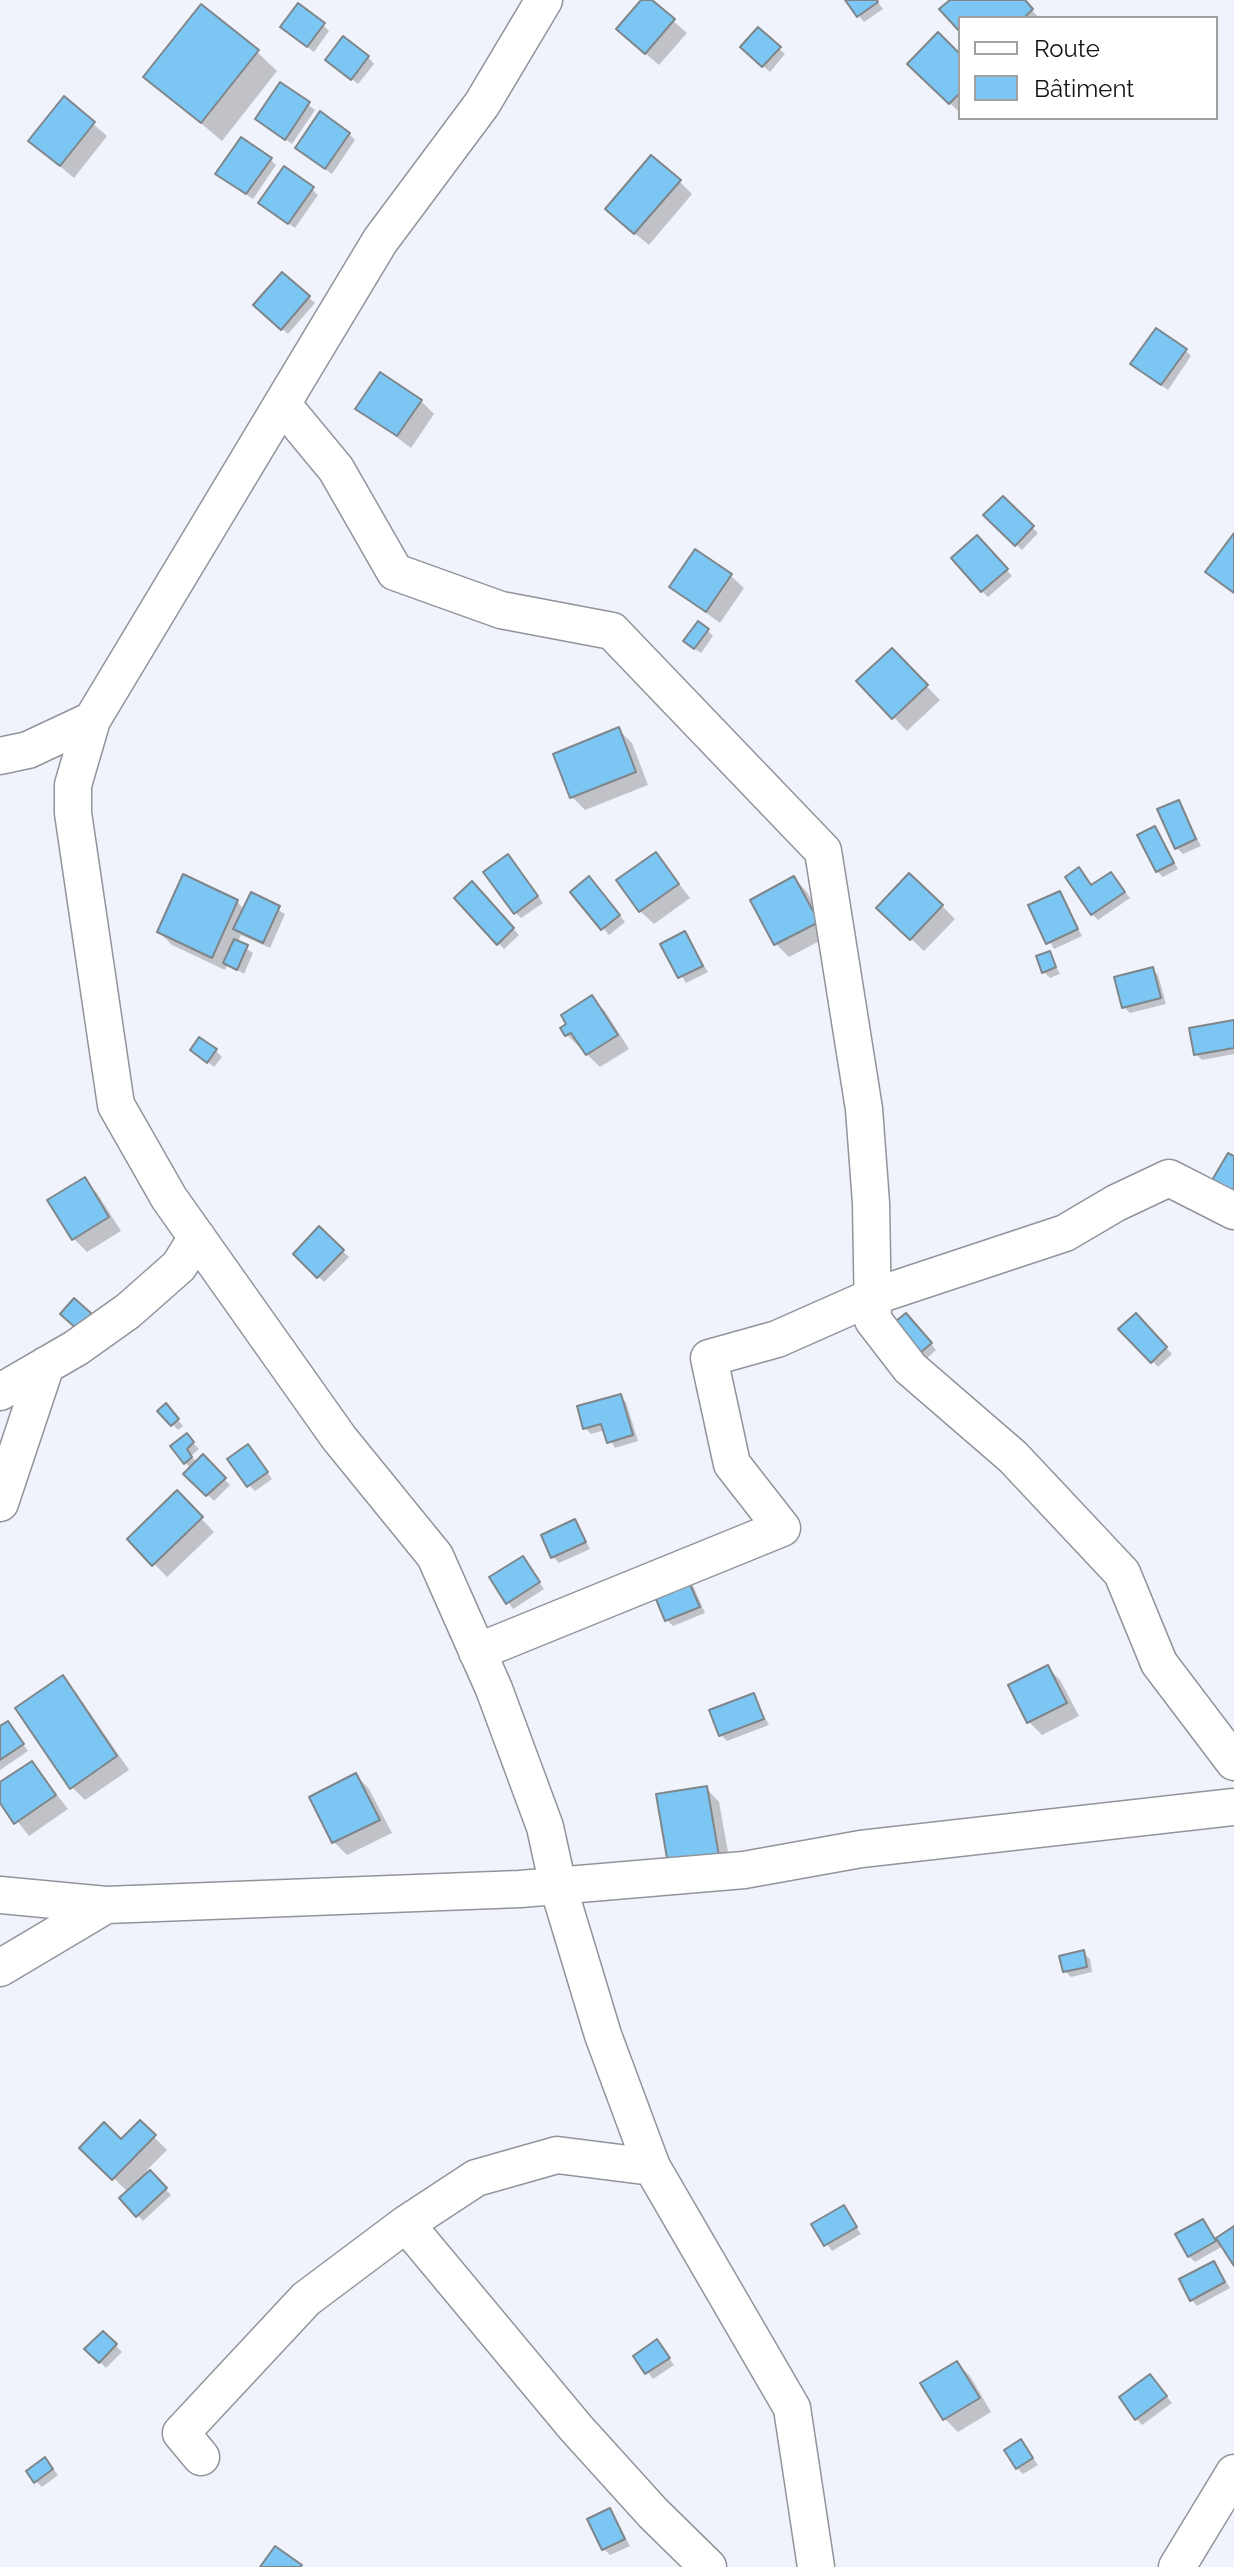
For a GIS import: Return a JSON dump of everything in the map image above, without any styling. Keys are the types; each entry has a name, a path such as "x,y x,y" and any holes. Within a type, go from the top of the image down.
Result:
{"street":[{"path":"544,0 482,104 380,241 92,720 73,785 73,813 116,1105 169,1198 339,1438 435,1556 477,1652 545,1827 558,1886 603,2035 652,2167 792,2408 816,2567"},
{"path":"283,405 336,469 395,572 501,610 612,631 823,851 864,1109 871,1203 873,1320 910,1368 1013,1457 1122,1573 1159,1663 1234,1762"},
{"path":"0,756 28,750 92,720"},
{"path":"477,1652 782,1528 732,1464 709,1358 777,1339 872,1297 1065,1233 1116,1203 1169,1178 1234,1211"},
{"path":"0,1392 128,1311 179,1266 197,1237"},
{"path":"0,1503 46,1365"},
{"path":"0,1895 106,1905 558,1886 744,1870 861,1849 1234,1807"},
{"path":"0,1968 106,1905"},
{"path":"201,2457 181,2433 306,2299 406,2224 476,2178 557,2155 652,2167"},
{"path":"406,2224 576,2428 653,2513 708,2567"},
{"path":"1177,2567 1234,2473"}],"building":[{"path":"641,0 652,0 675,19 645,54 616,29"},
{"path":"845,0 877,0 878,2 857,17"},
{"path":"950,0 1025,0 1033,9 1026,16 958,16 958,30 939,9"},
{"path":"298,3 325,23 307,47 280,27"},
{"path":"201,4 259,50 201,123 143,77"},
{"path":"758,27 781,47 762,67 740,47"},
{"path":"938,32 958,52 958,95 949,104 907,64"},
{"path":"343,36 369,56 351,80 325,60"},
{"path":"280,82 310,102 285,140 255,119"},
{"path":"64,96 95,122 60,166 28,141"},
{"path":"320,111 350,133 325,169 295,148"},
{"path":"241,137 272,158 246,194 215,174"},
{"path":"651,155 681,180 634,234 605,209"},
{"path":"284,166 314,187 288,224 258,203"},
{"path":"282,272 310,296 281,330 253,305"},
{"path":"1156,328 1187,349 1161,385 1130,364"},
{"path":"380,372 422,400 397,436 355,409"},
{"path":"1003,496 1034,526 1015,546 983,515"},
{"path":"1234,533 1234,593 1205,572"},
{"path":"977,535 1008,569 981,592 951,558"},
{"path":"695,549 732,574 706,612 669,587"},
{"path":"698,621 709,629 694,649 683,641"},
{"path":"892,648 928,685 892,719 856,681"},
{"path":"619,727 636,772 570,798 553,754"},
{"path":"1179,800 1196,839 1175,849 1157,809"},
{"path":"1155,826 1174,863 1156,872 1137,835"},
{"path":"656,852 679,884 639,912 616,880"},
{"path":"508,854 538,896 514,914 483,872"},
{"path":"1079,867 1091,885 1111,872 1125,892 1091,915 1065,877"},
{"path":"909,873 943,905 910,940 876,908"},
{"path":"183,874 238,900 212,958 157,932"},
{"path":"589,876 620,915 601,930 570,892"},
{"path":"794,876 819,922 774,945 750,900"},
{"path":"472,881 514,928 497,945 454,898"},
{"path":"1060,891 1078,929 1046,944 1028,905"},
{"path":"251,892 280,906 263,943 233,929"},
{"path":"685,931 703,966 678,978 660,944"},
{"path":"234,939 248,945 237,970 223,963"},
{"path":"1050,951 1056,967 1042,973 1036,956"},
{"path":"1153,967 1161,998 1122,1008 1114,977"},
{"path":"592,995 618,1035 586,1055 571,1033 565,1036 560,1028 566,1024 561,1015"},
{"path":"1234,1020 1234,1048 1194,1055 1189,1028"},
{"path":"199,1037 217,1049 207,1063 190,1050"},
{"path":"1228,1153 1234,1156 1234,1194 1208,1187"},
{"path":"85,1177 109,1217 72,1240 47,1200"},
{"path":"319,1226 344,1250 317,1278 293,1254"},
{"path":"74,1298 92,1314 78,1330 60,1314"},
{"path":"906,1313 932,1343 916,1356 891,1325"},
{"path":"1136,1313 1167,1347 1151,1363 1118,1329"},
{"path":"621,1394 633,1435 607,1443 601,1424 583,1429 577,1406"},
{"path":"166,1403 179,1419 171,1426 157,1411"},
{"path":"187,1433 194,1442 187,1449 192,1457 184,1464 170,1446"},
{"path":"248,1444 268,1472 247,1487 227,1459"},
{"path":"203,1454 226,1478 206,1496 183,1474"},
{"path":"177,1490 203,1517 152,1566 127,1539"},
{"path":"575,1519 586,1542 551,1558 541,1535"},
{"path":"523,1556 540,1582 506,1604 489,1577"},
{"path":"685,1573 700,1607 665,1621 651,1587"},
{"path":"1048,1665 1067,1703 1027,1723 1008,1685"},
{"path":"63,1675 117,1756 70,1789 15,1708"},
{"path":"754,1693 764,1719 719,1736 709,1710"},
{"path":"8,1721 24,1744 0,1760 0,1726"},
{"path":"32,1761 56,1795 14,1824 0,1803 0,1782"},
{"path":"356,1773 380,1820 332,1843 309,1797"},
{"path":"707,1786 720,1862 669,1870 656,1794"},
{"path":"1084,1950 1087,1967 1063,1972 1059,1956"},
{"path":"140,2120 156,2135 112,2180 79,2148 104,2122 121,2139"},
{"path":"150,2170 167,2188 136,2217 119,2198"},
{"path":"844,2205 857,2227 824,2246 811,2224"},
{"path":"1203,2219 1216,2241 1188,2257 1175,2234"},
{"path":"1234,2226 1234,2266 1216,2238"},
{"path":"1214,2261 1225,2282 1190,2301 1179,2279"},
{"path":"103,2331 117,2344 99,2363 84,2349"},
{"path":"657,2339 670,2358 645,2374 633,2356"},
{"path":"957,2361 980,2398 943,2420 920,2383"},
{"path":"1150,2374 1167,2396 1135,2420 1119,2397"},
{"path":"1021,2439 1033,2458 1016,2469 1004,2450"},
{"path":"45,2457 53,2469 34,2483 26,2471"},
{"path":"610,2508 625,2539 602,2550 587,2519"},
{"path":"275,2546 302,2565 260,2567"}]}
